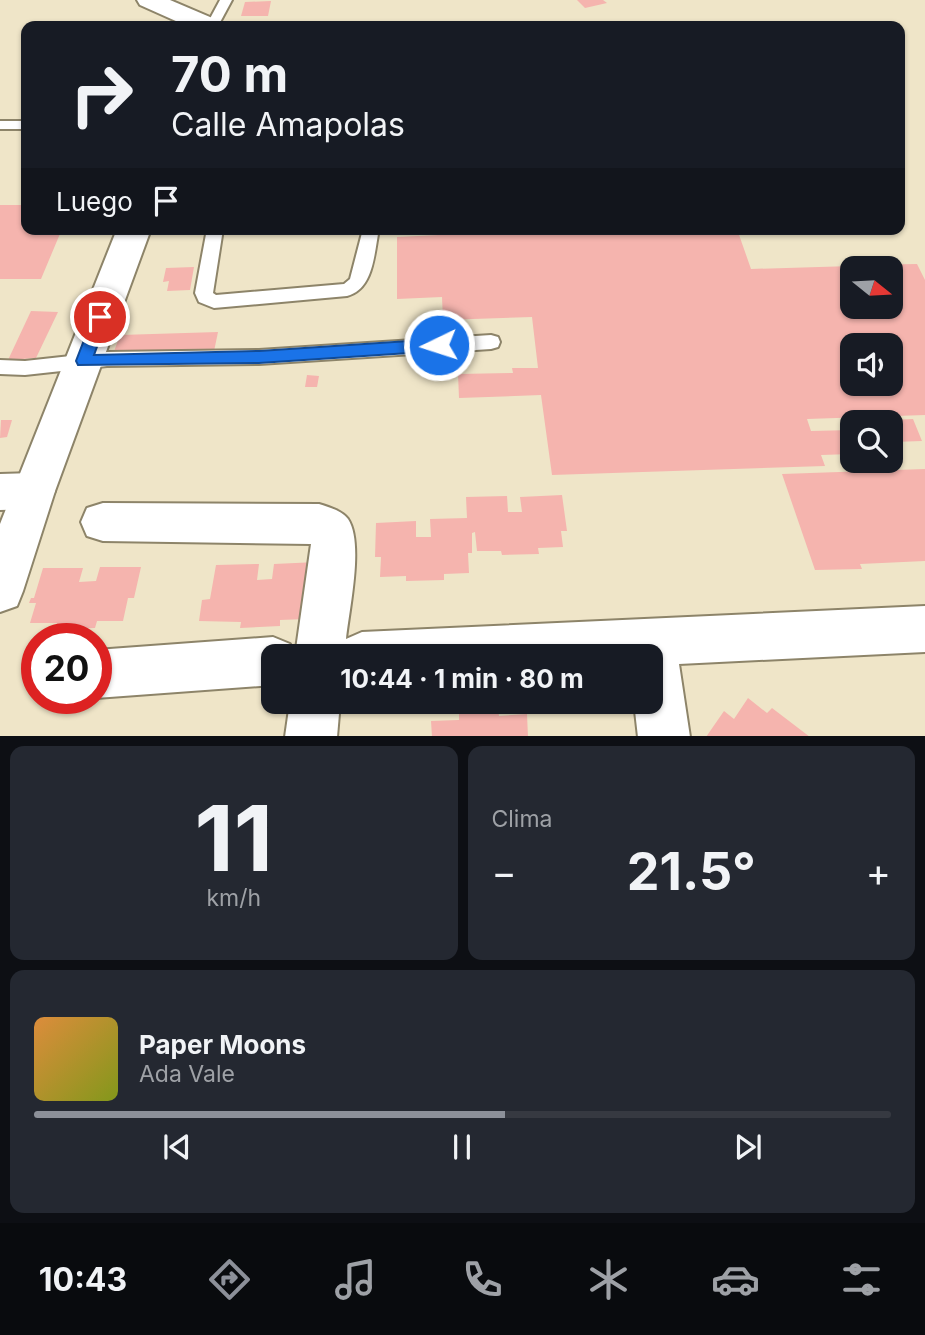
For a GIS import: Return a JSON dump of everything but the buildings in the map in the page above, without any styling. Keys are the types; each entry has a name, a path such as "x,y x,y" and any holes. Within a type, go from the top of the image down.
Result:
{"street":[{"path":"149,0 198,21"},
{"path":"0,591 17,492 84,361 132,235"},
{"path":"103,522 319,523 331,531 333,544 321,644"},
{"path":"630,644 925,629"},
{"path":"652,643 664,736"},
{"path":"112,673 261,663"},
{"path":"311,736 314,714"}],"lane":[{"path":"213,21 226,0"},
{"path":"0,125 21,125"},
{"path":"214,235 204,293 205,298 214,302 347,290 359,279 370,235"},
{"path":"0,367 25,368 84,361 259,357 491,342"}],"route":[{"path":"100,317 84,361 259,357 439,345"}]}
